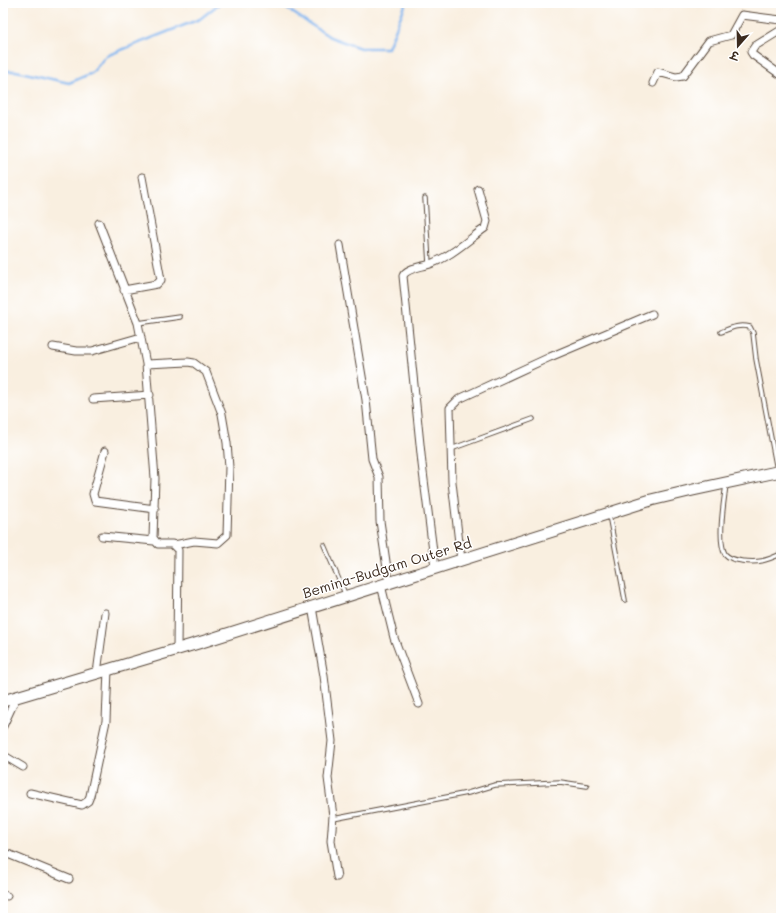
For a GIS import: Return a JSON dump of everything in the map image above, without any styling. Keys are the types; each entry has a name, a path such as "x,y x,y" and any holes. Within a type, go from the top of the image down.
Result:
{"highway":[{"name":"Bemina-Budgam Outer Rd","path":"3,701 177,649 312,606 346,597 435,567 462,560 651,500 779,471"}],"street":[{"path":"653,83 658,72 676,77 683,76 709,41 731,35 742,15 781,20"},
{"path":"781,30 755,46 751,52 781,75"},
{"path":"124,290 157,284 161,280 142,177"},
{"path":"435,567 422,464 412,355 402,280 404,273 429,264 449,253 486,226 487,221 478,189"},
{"path":"98,223 138,323 146,364 150,395 155,478 154,541"},
{"path":"340,245 366,400 372,459 379,477 380,521 385,583 394,638 419,704"},
{"path":"462,560 450,449 450,408 459,399 550,357 652,314"},
{"path":"53,347 76,351 92,351 141,337"},
{"path":"102,536 154,541 158,544 174,545 194,541 218,543 225,539 227,535 230,489 227,443 222,414 203,368 194,363 188,362 146,364"},
{"path":"93,399 150,395"},
{"path":"105,451 93,494 95,501 155,509"},
{"path":"174,545 178,550 177,649"},
{"path":"312,606 324,676 332,741 328,778 333,819 331,837 337,877"},
{"path":"97,673 105,613"},
{"path":"30,793 82,805 88,801 105,732 108,669"},
{"path":"3,726 16,698"},
{"path":"3,755 23,767"},
{"path":"3,852 69,879"}],"lane":[{"path":"424,198 429,264"},
{"path":"138,323 180,317"},
{"path":"721,332 744,325 750,327 753,333 756,359 779,471"},
{"path":"450,449 533,419"},
{"path":"726,482 721,528 724,553 730,558 736,560 756,562 762,562 781,554"},
{"path":"609,514 625,600"},
{"path":"324,545 346,597"},
{"path":"333,819 468,792 495,785 560,782 586,786"}],"waterway":[{"path":"3,71 16,71 69,83 92,73 106,56 200,19 220,3"},
{"path":"278,3 330,37 360,48 388,48 406,3"}]}
